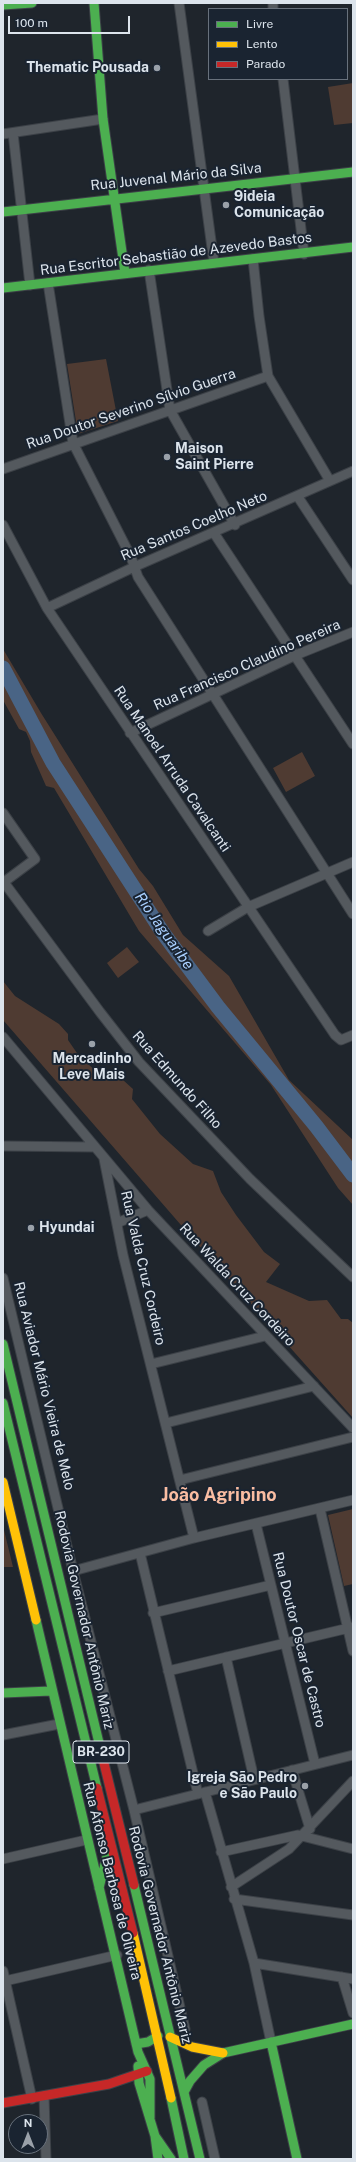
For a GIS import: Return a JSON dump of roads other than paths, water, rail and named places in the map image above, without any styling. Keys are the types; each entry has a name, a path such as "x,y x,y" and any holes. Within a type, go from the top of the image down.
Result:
{"main road":[{"path":"3,5 32,3"},
{"path":"94,3 103,119 113,198 125,273"},
{"name":"Rua Juvenal Mário da Silva","path":"3,212 113,198 353,172"},
{"name":"Rua Escritor Sebastião de Azevedo Bastos","path":"3,288 214,263 352,251"},
{"name":"Rodovia Governador Antônio Mariz","path":"3,1344 200,2159"},
{"name":"Rodovia Governador Antônio Mariz","path":"3,1403 158,2036 184,2159"},
{"name":"Rua Afonso Barbosa de Oliveira","path":"3,1482 86,1840 117,1955 137,2048"},
{"path":"3,1693 51,1691"},
{"path":"99,1888 110,1842"},
{"path":"184,2092 197,2072 223,2053 353,2024"},
{"path":"137,2048 158,2036"},
{"path":"170,2037 192,2046 223,2053"},
{"path":"271,2042 297,2159"},
{"path":"137,2048 152,2087 150,2118"},
{"path":"137,2048 140,2089 155,2136 158,2159"},
{"path":"3,2102 32,2099 109,2084 147,2071"},
{"path":"109,2084 140,2089 152,2087"},
{"path":"155,2136 171,2159"}],"street":[{"path":"180,3 214,263"},
{"path":"283,80 304,254"},
{"path":"3,134 103,119"},
{"path":"13,133 30,285"},
{"path":"253,260 259,316 268,376 330,481"},
{"path":"148,270 170,410 235,525"},
{"path":"48,283 73,443 131,557 134,568 353,914"},
{"name":"Rua Doutor Severino Sílvio Guerra","path":"3,469 73,443 268,376"},
{"name":"Rua Santos Coelho Neto","path":"47,608 134,568 298,497 353,471"},
{"path":"298,497 353,580"},
{"name":"Rua Manoel Arruda Cavalcanti","path":"3,525 47,608 327,1024 339,1039 353,1035"},
{"path":"214,533 296,655 353,744"},
{"name":"Rua Francisco Claudino Pereira","path":"130,733 296,655 353,632"},
{"path":"3,813 35,859 3,882"},
{"path":"208,931 248,907 353,862"},
{"name":"Rua Edmundo Filho","path":"3,882 139,1062 250,1179 353,1278"},
{"name":"Rua Valda Cruz Cordeiro","path":"3,1036 103,1158 116,1222 194,1538"},
{"path":"3,1146 94,1147"},
{"name":"Rua Walda Cruz Cordeiro","path":"103,1158 148,1210 353,1428"},
{"path":"116,1222 148,1210"},
{"name":"Rua Aviador Mário Vieira de Melo","path":"3,1278 73,1571 134,1810 185,2029"},
{"path":"151,1364 265,1336"},
{"path":"166,1423 314,1386"},
{"path":"180,1480 353,1437"},
{"path":"73,1571 194,1538 353,1500"},
{"path":"320,1509 350,1627 353,1651"},
{"name":"Rua Doutor Oscar de Castro","path":"256,1524 315,1764"},
{"path":"140,1553 153,1613 168,1671 202,1793 254,1963 271,2042"},
{"path":"153,1613 271,1585"},
{"path":"168,1671 350,1627"},
{"path":"226,1657 254,1779"},
{"path":"3,1735 59,1724"},
{"path":"134,1810 353,1755"},
{"path":"292,1770 307,1832"},
{"path":"231,1887 274,1861 307,1832 352,1783"},
{"path":"221,1852 307,1832 353,1849"},
{"path":"3,1859 86,1840"},
{"path":"234,1899 353,1915"},
{"path":"5,1981 117,1955"},
{"path":"254,1963 353,1979"},
{"path":"3,1972 32,2099"},
{"path":"342,1977 353,2013"},
{"path":"44,2096 46,2159"},
{"path":"202,2102 215,2159"}],"waterway":[{"name":"Rio Jaguaribe","path":"3,668 53,763 163,933 218,1007 316,1126 353,1175"}],"place":[{"name":"Thematic Pousada","path":"157,68"},
{"name":"9ideia Comunicação","path":"226,205"},
{"name":"Maison Saint Pierre","path":"167,457"},
{"name":"Mercadinho Leve Mais","path":"92,1044"},
{"name":"Hyundai","path":"31,1228"},
{"name":"Igreja São Pedro e São Paulo","path":"305,1786"}],"district":[{"name":"João Agripino","path":"219,1495"}]}
